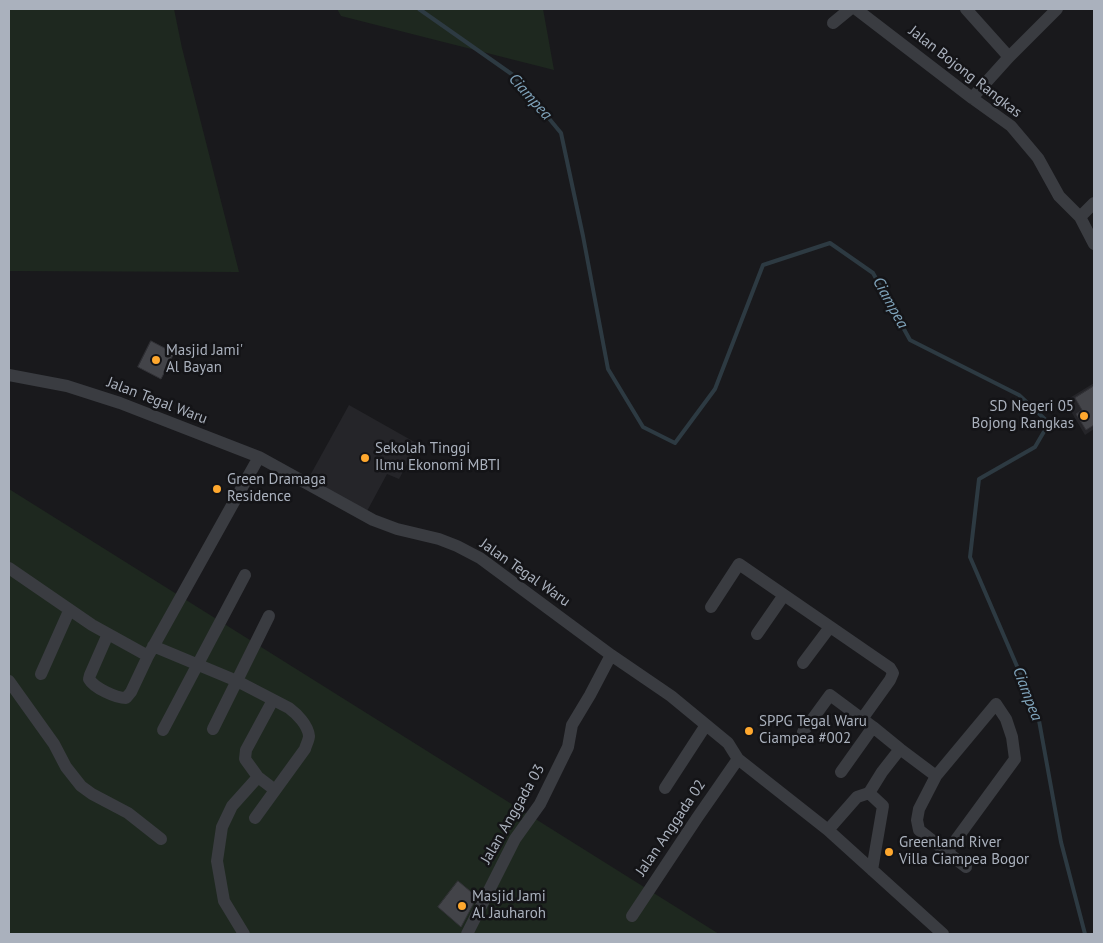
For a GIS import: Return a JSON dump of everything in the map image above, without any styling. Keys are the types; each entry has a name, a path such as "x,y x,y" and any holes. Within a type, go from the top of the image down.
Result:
{"street":[{"path":"833,22 850,9"},
{"name":"Jalan Bojong Rangkas","path":"856,9 1011,126 1038,158 1059,196 1080,217 1094,244"},
{"path":"966,9 1009,57"},
{"path":"972,98 1056,9"},
{"path":"1080,217 1094,203"},
{"name":"Jalan Tegal Waru","path":"9,375 67,386 95,395 259,457 373,520 397,529 457,546 480,558 611,655 671,696 728,743 738,759 828,830 943,934"},
{"path":"108,634 89,680 93,685 118,697 126,698 259,457"},
{"path":"711,606 739,564 890,668 892,673 890,680 862,719"},
{"path":"9,568 70,611 108,634 237,681 289,708 296,714 309,734 305,749 255,818"},
{"path":"162,730 245,575"},
{"path":"757,634 784,595"},
{"path":"41,674 70,611"},
{"path":"213,729 268,616"},
{"path":"803,664 830,626"},
{"name":"Jalan Anggada 03","path":"467,934 515,839 540,804 568,747 572,725 611,655"},
{"path":"10,686 54,744 66,767 81,786 128,813 161,839"},
{"path":"802,732 830,695 936,776"},
{"path":"273,700 246,750 245,759 258,777 275,790"},
{"path":"947,852 1015,758 1012,737 1006,719 996,704 936,776 919,809 917,820 919,830 966,867"},
{"path":"665,788 706,725"},
{"path":"841,772 874,727"},
{"path":"828,830 857,797 869,793 900,749"},
{"name":"Jalan Anggada 02","path":"632,916 738,759"},
{"path":"244,934 224,901 216,861 222,827 232,806 258,777"},
{"path":"869,793 883,806 872,870"}],"shaded area":[{"name":"SD Negeri 05 Bojong Rangkas","path":"1094,383 1094,429 1085,435 1066,403 1068,399"},
{"name":"Sekolah Tinggi Ilmu Ekonomi MBTI","path":"349,405 418,444 399,479 387,474 366,513 307,481"}],"green space":[{"path":"9,9 174,9 182,48 239,272 9,271"},
{"path":"337,9 543,9 554,70 341,16"},
{"path":"9,489 719,934 9,934"}],"building":[{"name":"Masjid Jami' Al Bayan","path":"151,341 174,353 161,379 138,367"},
{"name":"SD Negeri 05 Bojong Rangkas","path":"1094,386 1094,425 1086,430 1076,414 1082,410 1075,398"},
{"path":"458,881 477,897 461,927 438,907"}],"waterway":[{"name":"Ciampea","path":"419,9 513,75 561,133 608,369 643,427 675,443 715,389 763,265 830,243 873,273 910,340 1019,395 1049,423 1035,447 979,479 970,557 1038,715 1061,842 1085,934"}],"place":[{"name":"Masjid Jami' Al Bayan","path":"156,360"},
{"name":"SD Negeri 05 Bojong Rangkas","path":"1084,416"},
{"name":"Sekolah Tinggi Ilmu Ekonomi MBTI","path":"365,458"},
{"name":"Green Dramaga Residence","path":"217,489"},
{"name":"SPPG Tegal Waru Ciampea #002","path":"749,731"},
{"name":"Greenland River Villa Ciampea Bogor","path":"889,852"},
{"name":"Masjid Jami Al Jauharoh","path":"462,906"}]}
